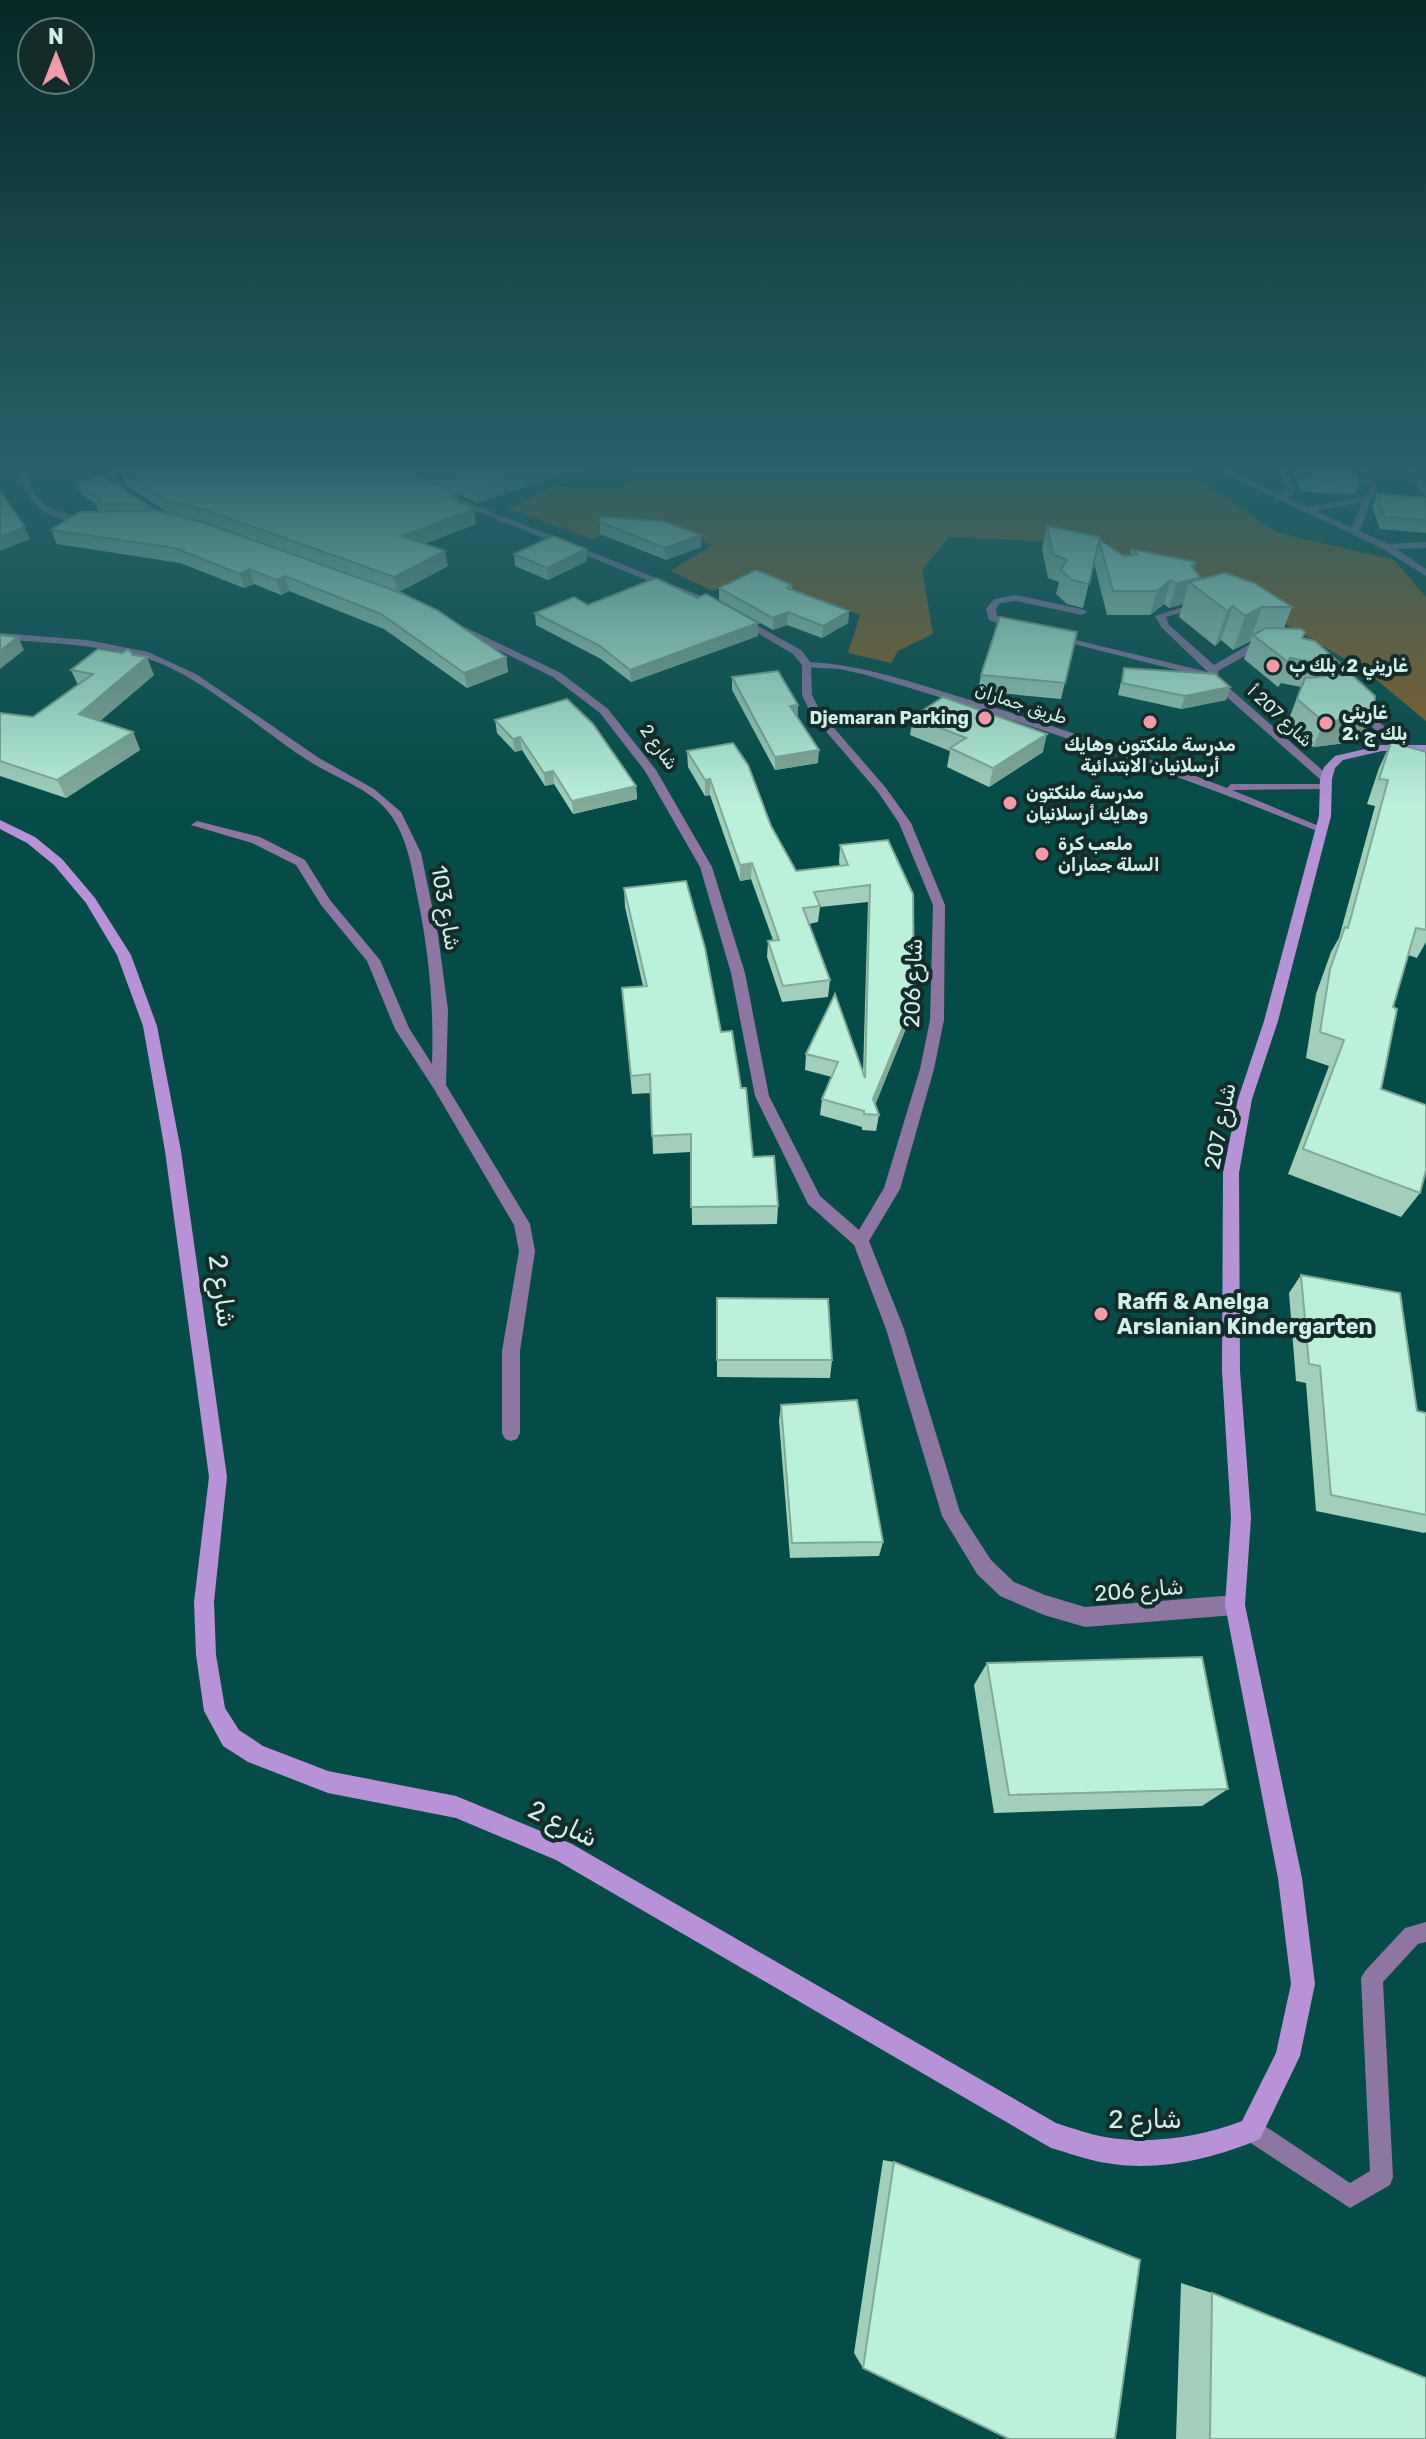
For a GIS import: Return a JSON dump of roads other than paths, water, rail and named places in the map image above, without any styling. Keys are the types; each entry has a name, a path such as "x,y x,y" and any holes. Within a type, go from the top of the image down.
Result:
{"street":[{"path":"649,577 707,600 797,652 807,665"},
{"path":"1027,630 994,621 991,614 993,604 1000,599 1016,598 1082,612"},
{"path":"1214,601 1160,616 1165,626 1214,674 1254,646 1279,646"},
{"name":"شارع 2","path":"442,619 557,675 604,711 650,770 686,827 710,879 738,973 762,1096 814,1200 861,1241"},
{"name":"شارع 207 أ","path":"1041,634 1214,674 1326,783"},
{"name":"شارع 103","path":"0,636 87,643 144,654 192,676 315,760 384,801 395,812 415,853 432,935 441,1010 439,1085"},
{"name":"شارع 206","path":"807,665 807,695 816,714 836,741 882,790 905,823 939,905 937,1020 927,1069 892,1189 861,1241 895,1329 952,1516 984,1567 1007,1589 1044,1605 1085,1617 1235,1605"},
{"path":"1349,699 1402,747"},
{"path":"1326,783 1330,767 1339,758 1402,747 1426,748"},
{"name":"شارع 207","path":"1235,1605 1241,1518 1231,1371 1231,1173 1245,1099 1271,1021 1321,829 1326,783"},
{"name":"شارع 2","path":"0,824 31,840 58,862 91,901 124,955 150,1026 173,1151 218,1477 204,1602 206,1655 215,1711 231,1738 256,1754 328,1782 456,1807 564,1852 1051,2135 1110,2151 1176,2150 1227,2141 1251,2130"},
{"path":"197,825 256,840 301,863 325,902 373,960 402,1029 513,1207 526,1239 527,1251 511,1351 511,1433"},
{"path":"1235,1605 1290,1878 1303,1984 1288,2056 1251,2130"}],"lane":[{"name":"طريق جماران","path":"807,665 840,666 918,688 1223,787 1321,829"},
{"name":"طريق جماران","path":"1223,787 1326,783"},
{"path":"1251,2130 1350,2196 1382,2177 1372,1978 1412,1935 1426,1932"}],"place":[{"name":"غاريني 2، بلك ب","path":"1273,666"},
{"name":"Djemaran Parking","path":"985,718"},
{"name":"مدرسة ملنكتون وهايك أرسلانيان الابتدائية","path":"1150,722"},
{"name":"غاريني 2، بلك ج","path":"1326,723"},
{"name":"مدرسة ملنكتون وهايك أرسلانيان","path":"1010,803"},
{"name":"ملعب كرة السلة جماران","path":"1042,854"},
{"name":"Raffi & Anelga Arslanian Kindergarten","path":"1101,1314"}]}
